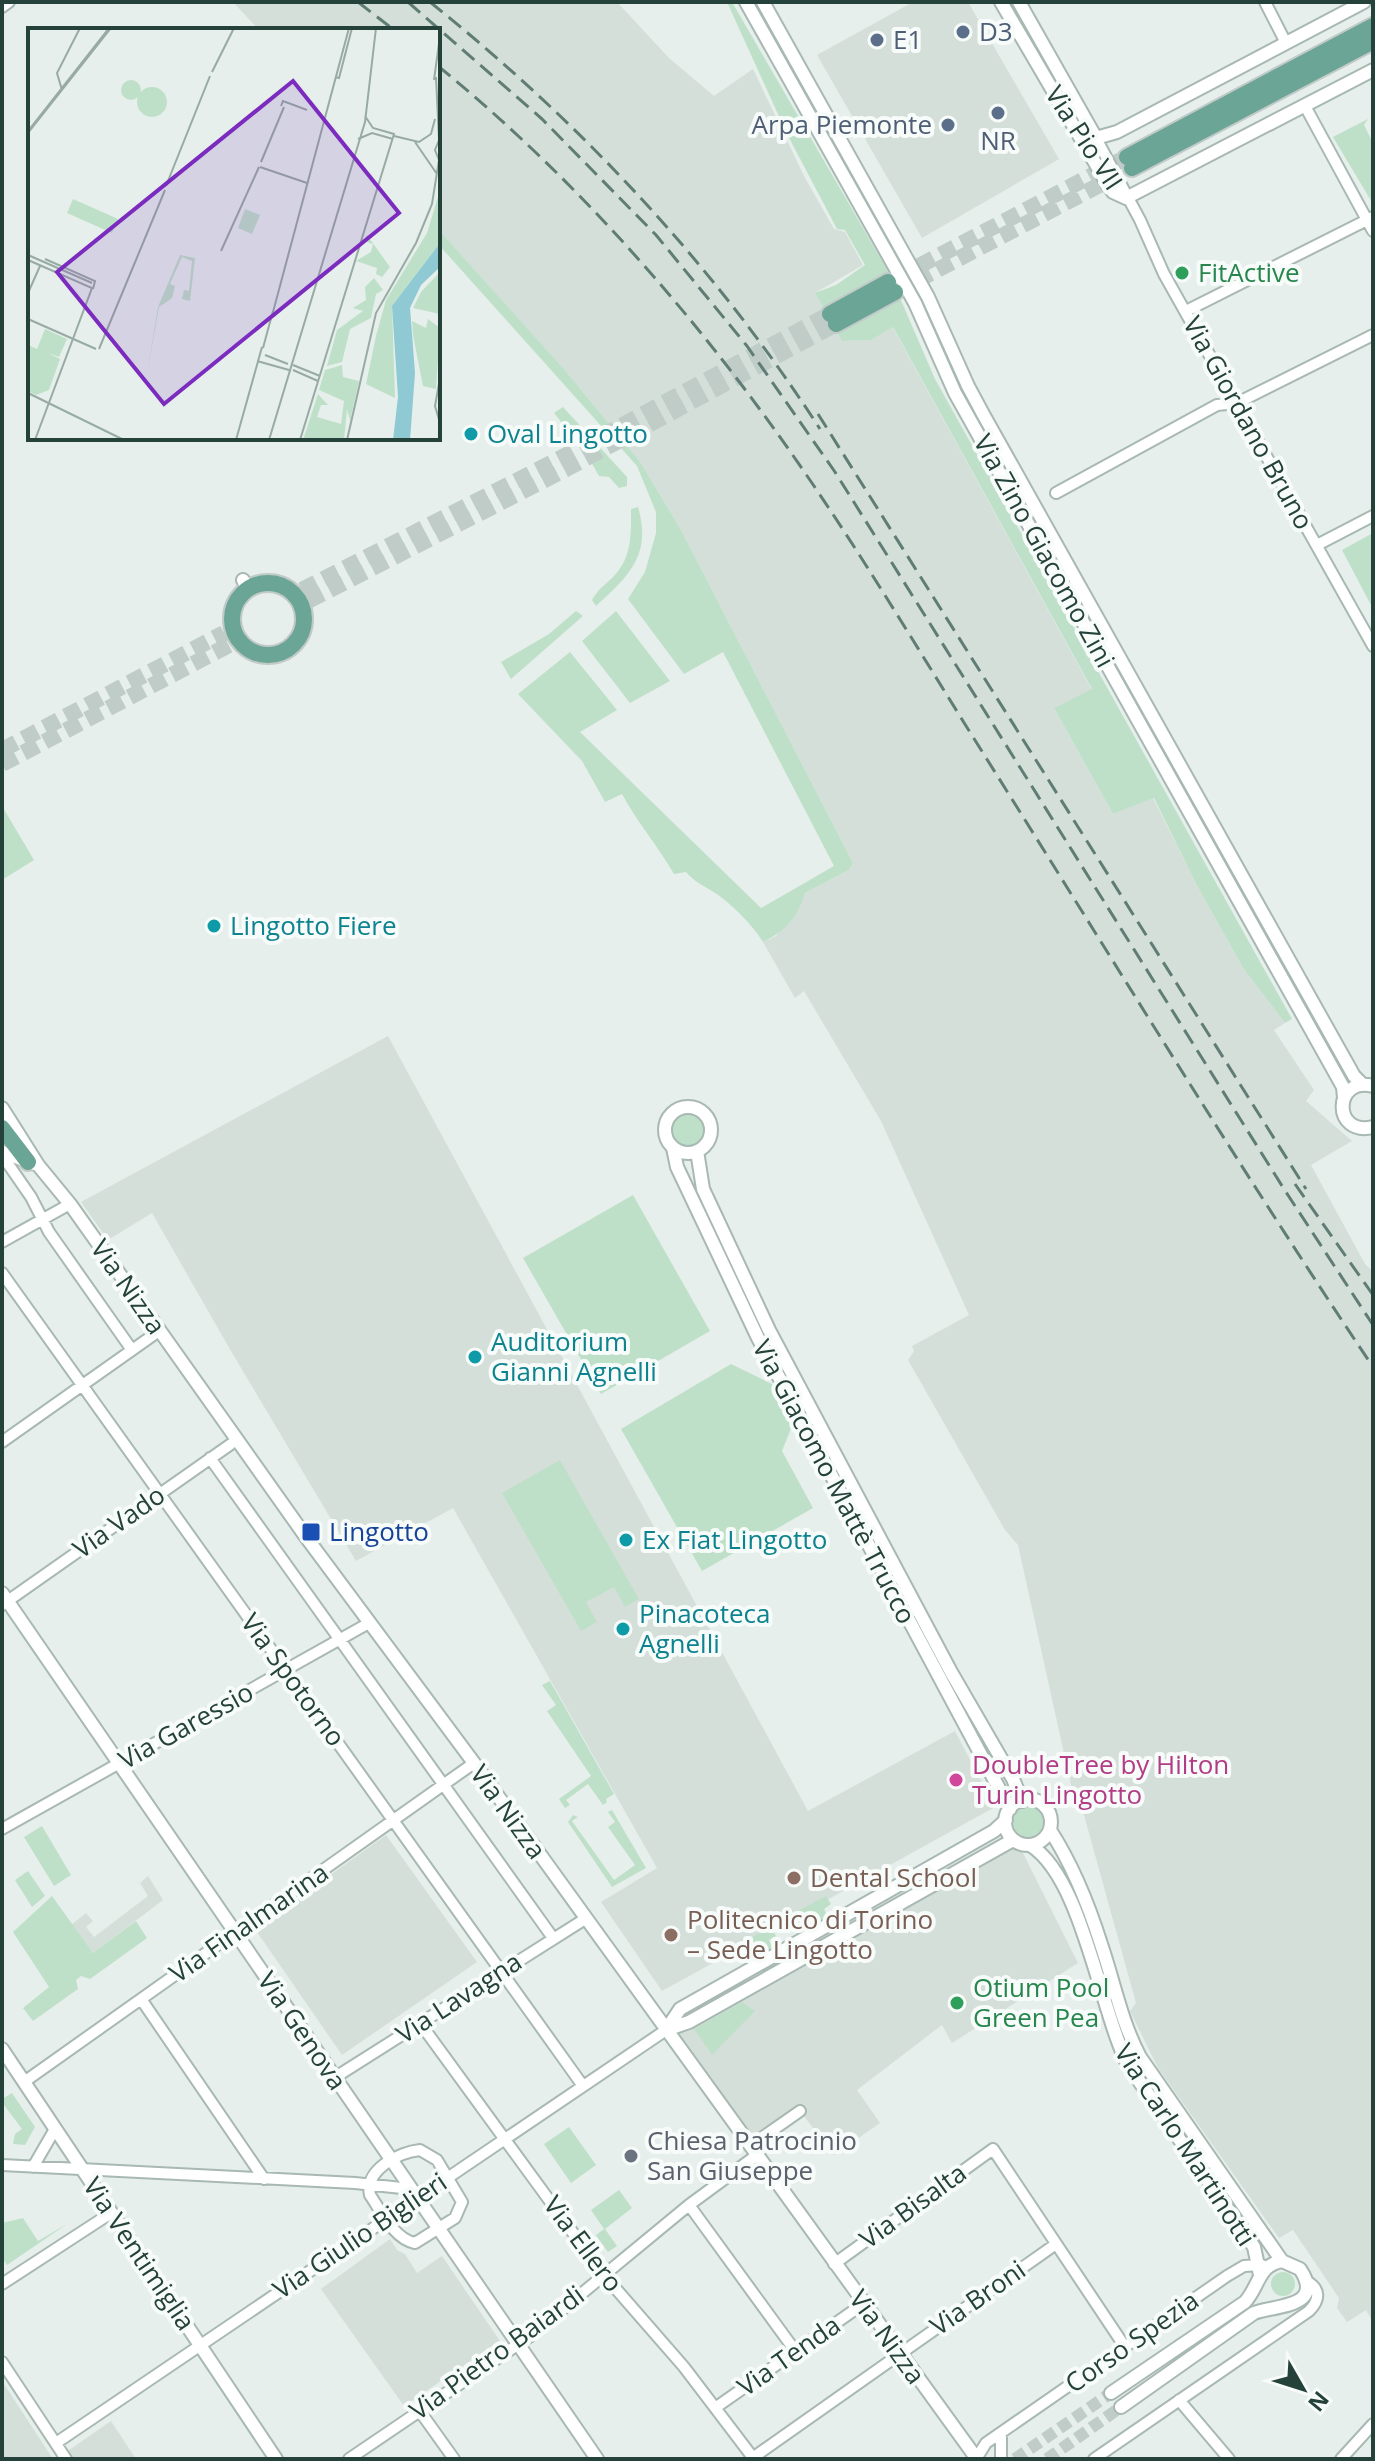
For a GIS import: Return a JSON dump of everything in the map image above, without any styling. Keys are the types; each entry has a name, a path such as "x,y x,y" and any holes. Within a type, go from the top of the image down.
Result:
{"main road":[{"path":"1373,26 1129,162 1373,41"},
{"path":"833,319 892,287"},
{"path":"272,583 301,598 301,631 284,650 264,654 245,647 231,636 233,610 245,584 272,583"},
{"path":"2,1128 33,1163"}],"street":[{"path":"2,7 9,2"},
{"name":"Via Zino Giacomo Zini","path":"746,2 915,303 955,393 1343,1087 1345,1118 1352,1125 1367,1128"},
{"name":"Via Zino Giacomo Zini","path":"763,2 928,297 983,414 1354,1076 1368,1085"},
{"name":"Via Pio VII","path":"1001,2 1108,185 1120,197 1129,198"},
{"name":"Via Pio VII","path":"1019,2 1129,198"},
{"path":"1265,2 1286,43"},
{"path":"1096,138 1117,132 1364,2"},
{"path":"1129,198 1373,70"},
{"path":"1305,106 1370,219 1373,231"},
{"name":"Via Giordano Bruno","path":"1129,198 1164,274 1373,646"},
{"path":"1186,311 1370,219"},
{"path":"1056,493 1217,405 1237,403 1373,335"},
{"path":"1317,545 1373,516"},
{"path":"1344,1098 1350,1090 1368,1085"},
{"name":"Via Nizza","path":"2,1108 33,1163 70,1204 369,1623 474,1763 977,2459"},
{"path":"692,1108 705,1115 710,1128 708,1139 697,1151 685,1153 673,1148 665,1135 669,1118 677,1110 692,1108"},
{"path":"1367,1128 1373,1139"},
{"name":"Via Giacomo Mattè Trucco","path":"673,1148 677,1167 758,1338 1008,1814"},
{"name":"Via Giacomo Mattè Trucco","path":"697,1151 703,1189 769,1330 951,1672 1013,1779 1022,1801"},
{"name":"Via Nizza","path":"2,1154 33,1163"},
{"name":"Via Nizza","path":"2,1154 132,1350"},
{"path":"2,1242 70,1204"},
{"name":"Via Spotorno","path":"2,1273 583,2086"},
{"path":"2,1442 159,1331"},
{"name":"Via Vado","path":"4,1600 231,1444"},
{"path":"210,1458 553,1938"},
{"name":"Via Genova","path":"4,1600 597,2459"},
{"name":"Via Garessio","path":"2,1829 369,1623"},
{"name":"Via Finalmarina","path":"24,2082 474,1763"},
{"path":"1032,1800 1044,1806 1050,1815 1050,1830 1042,1841 1030,1845 1013,1840 869,1918 689,2022 666,2030 680,2009 994,1831 1022,1801 1032,1800"},
{"path":"1008,1814 1006,1827 1013,1840"},
{"name":"Via Carlo Martinotti","path":"1050,1830 1087,1904 1124,2021 1140,2057 1282,2261"},
{"name":"Via Carlo Martinotti","path":"1030,1845 1046,1859 1074,1909 1109,2019 1128,2065 1254,2247 1261,2268"},
{"name":"Via Lavagna","path":"334,2078 585,1919"},
{"path":"141,1999 264,2179"},
{"name":"Via Ellero","path":"420,2023 603,2274 715,2408 753,2459"},
{"name":"Via Giulio Biglieri","path":"56,2443 387,2219 414,2193 448,2177 666,2030"},
{"name":"Via Ventimiglia","path":"2,2049 276,2459"},
{"name":"Via Pietro Baiardi","path":"349,2459 518,2344 800,2111"},
{"path":"33,2167 55,2129"},
{"name":"Via Bisalta","path":"834,2264 993,2149 1056,2244"},
{"path":"407,2152 426,2152 437,2160 448,2177 462,2202 455,2218 422,2241 411,2243 402,2239 370,2195 369,2184 375,2173 407,2152"},
{"path":"2,2165 369,2184 414,2193"},
{"path":"689,2205 796,2352"},
{"path":"2,2284 111,2213"},
{"path":"1056,2244 1125,2347"},
{"name":"Via Broni","path":"753,2459 1056,2244"},
{"path":"1094,2459 1309,2311 1318,2294 1300,2269 1282,2261"},
{"name":"Corso Spezia","path":"977,2459 986,2443 1227,2276 1244,2266 1261,2268 1282,2261"},
{"path":"1111,2393 1245,2302 1255,2289 1261,2268"},
{"path":"1121,2407 1254,2313 1293,2306 1302,2297 1306,2281"},
{"name":"Via Tenda","path":"715,2408 863,2304"},
{"path":"2,2362 66,2459"},
{"path":"1179,2400 1229,2459"},
{"path":"419,2410 454,2459"},
{"path":"1341,2459 1373,2424"},
{"path":"1001,2433 1001,2459"}],"shaded area":[{"path":"233,2 617,2 669,58 714,96 753,69 804,176 834,229 845,232 863,265 815,293 842,341 871,340 892,326 1092,690 1054,708 1113,814 1153,798 1243,968 1285,1023 1274,1030 1314,1090 1306,1101 1352,1141 1311,1165 1365,1264 1373,1272 1373,2322 1366,2310 1347,2322 1337,2308 1339,2298 1293,2230 1279,2238 1158,2068 1130,2011 1136,2003 1079,1797 1073,1794 1018,1545 1005,1530 908,1360 914,1351 912,1346 969,1315 881,1121 804,991 795,998 763,942 776,936 805,893 849,870 853,863 680,528 641,463 565,370 440,231 440,28 257,28"},
{"name":"Arpa Piemonte","path":"913,2 968,2 1059,159 922,238 817,55"},
{"path":"388,1036 808,1811 955,1731 995,1807 662,1991 601,1902 657,1868 453,1508 356,1561 152,1213 108,1240 81,1202"},
{"path":"386,1835 477,1962 342,2055 255,1929"},
{"path":"1018,1843 1078,1963 952,2043 942,2025 857,2090 880,2123 834,2155 800,2111 750,2146 672,2035"},
{"path":"148,1876 163,1900 93,1953 71,1925 86,1913 93,1921 86,1927 94,1937 148,1896 140,1883"},
{"path":"390,2239 397,2250 405,2254 417,2273 442,2256 500,2341 404,2406 321,2289"},
{"path":"2,2381 53,2459 2,2459"},
{"path":"111,2421 136,2459 56,2459"}],"green space":[{"path":"727,2 732,2 889,273 824,309 815,293 836,285 865,265 845,230 837,229 787,134"},
{"path":"1368,119 1364,125 1373,143 1373,204 1333,137"},
{"path":"440,231 565,370 641,463 680,528 853,863 849,870 805,893 790,922 763,942 747,921 719,896 686,872 674,874 622,794 605,802 582,761 518,694 570,652 617,710 580,732 761,908 834,866 723,652 684,674 628,599 645,572 656,533 656,512 637,466 440,246"},
{"path":"894,294 897,300 900,298 935,379 1292,1019 1285,1023 1243,968 1196,884 1154,798 1113,814 1054,708 1092,689 893,327 871,340 842,341 834,327"},
{"path":"563,407 627,477 627,486 619,488 609,477 599,476 586,453 554,413"},
{"path":"638,507 642,524 640,552 627,574 596,606 592,600 594,596 624,561 630,536 631,509"},
{"path":"1373,533 1373,609 1342,550"},
{"path":"576,611 583,616 511,679 501,662 549,634"},
{"path":"616,611 670,681 630,703 582,641"},
{"path":"2,806 34,860 2,880"},
{"path":"688,1114 700,1119 705,1131 700,1143 688,1148 676,1143 671,1131 676,1119"},
{"path":"633,1195 710,1331 601,1394 523,1258"},
{"path":"731,1364 774,1385 794,1421 782,1451 813,1508 702,1571 621,1429"},
{"path":"560,1460 639,1599 625,1607 614,1587 586,1602 597,1622 581,1631 502,1493"},
{"path":"550,1681 614,1794 603,1805 588,1784 566,1800 570,1805 565,1808 559,1799 591,1776 547,1711 556,1705 542,1685"},
{"path":"1028,1807 1039,1811 1043,1822 1039,1833 1028,1837 1017,1833 1013,1822 1017,1811"},
{"path":"612,1810 646,1868 612,1887 568,1822 573,1815 578,1817 572,1821 614,1880 635,1865 608,1827 615,1822 608,1812"},
{"path":"42,1826 71,1875 54,1886 24,1837"},
{"path":"28,1871 45,1896 32,1907 15,1880"},
{"path":"52,1896 93,1953 136,1921 147,1938 90,1979 81,1976 76,1980 78,1989 33,2021 23,2008 49,1987 13,1932"},
{"path":"826,1896 831,1904 824,1909 828,1917 819,1923 814,1914 805,1919 800,1910"},
{"path":"771,1927 776,1936 769,1940 773,1949 764,1954 759,1946 750,1950 745,1941"},
{"path":"742,2002 755,2011 712,2055 694,2029"},
{"path":"12,2093 35,2127 25,2145 13,2144 15,2134 22,2129 2,2105 2,2099"},
{"path":"569,2127 596,2165 571,2183 544,2144"},
{"path":"619,2190 632,2208 605,2229 617,2246 608,2252 596,2235 604,2229 591,2210"},
{"path":"23,2218 38,2241 67,2224 7,2265 2,2258 2,2223"},
{"path":"1283,2272 1292,2275 1295,2284 1292,2293 1283,2296 1274,2293 1271,2284 1274,2275"}],"tunnel":[{"path":"898,277 1127,157"},
{"path":"895,292 1132,168"},
{"path":"302,590 561,458 830,314"},
{"path":"308,601 568,468 836,324"},
{"path":"2,750 224,633"},
{"path":"2,764 229,645"},
{"path":"1015,2459 1111,2393"},
{"path":"1047,2459 1121,2407"}],"railway":[{"path":"358,2 391,28"},
{"path":"408,2 438,28"},
{"path":"430,2 540,97 642,200 736,310 820,429"},
{"path":"440,30 542,119 656,235 747,346 835,472 1284,1189 1373,1325"},
{"path":"440,68 544,160 593,210 687,316 774,428 857,552 1224,1138 1373,1367"},
{"path":"818,414 1306,1189"},
{"path":"1295,1184 1373,1295"}],"place":[{"name":"D3","path":"963,32"},
{"name":"E1","path":"877,40"},
{"name":"NR","path":"998,113"},
{"name":"Arpa Piemonte","path":"948,125"},
{"name":"FitActive","path":"1182,273"},
{"name":"Oval Lingotto","path":"471,434"},
{"name":"Lingotto Fiere","path":"214,926"},
{"name":"Auditorium Gianni Agnelli","path":"475,1357"},
{"name":"Lingotto","path":"311,1532"},
{"name":"Ex Fiat Lingotto","path":"626,1540"},
{"name":"Pinacoteca Agnelli","path":"623,1629"},
{"name":"DoubleTree by Hilton Turin Lingotto","path":"956,1780"},
{"name":"Dental School","path":"794,1878"},
{"name":"Politecnico di Torino – Sede Lingotto","path":"671,1935"},
{"name":"Otium Pool Green Pea","path":"957,2003"},
{"name":"Chiesa Patrocinio San Giuseppe","path":"631,2156"}]}
